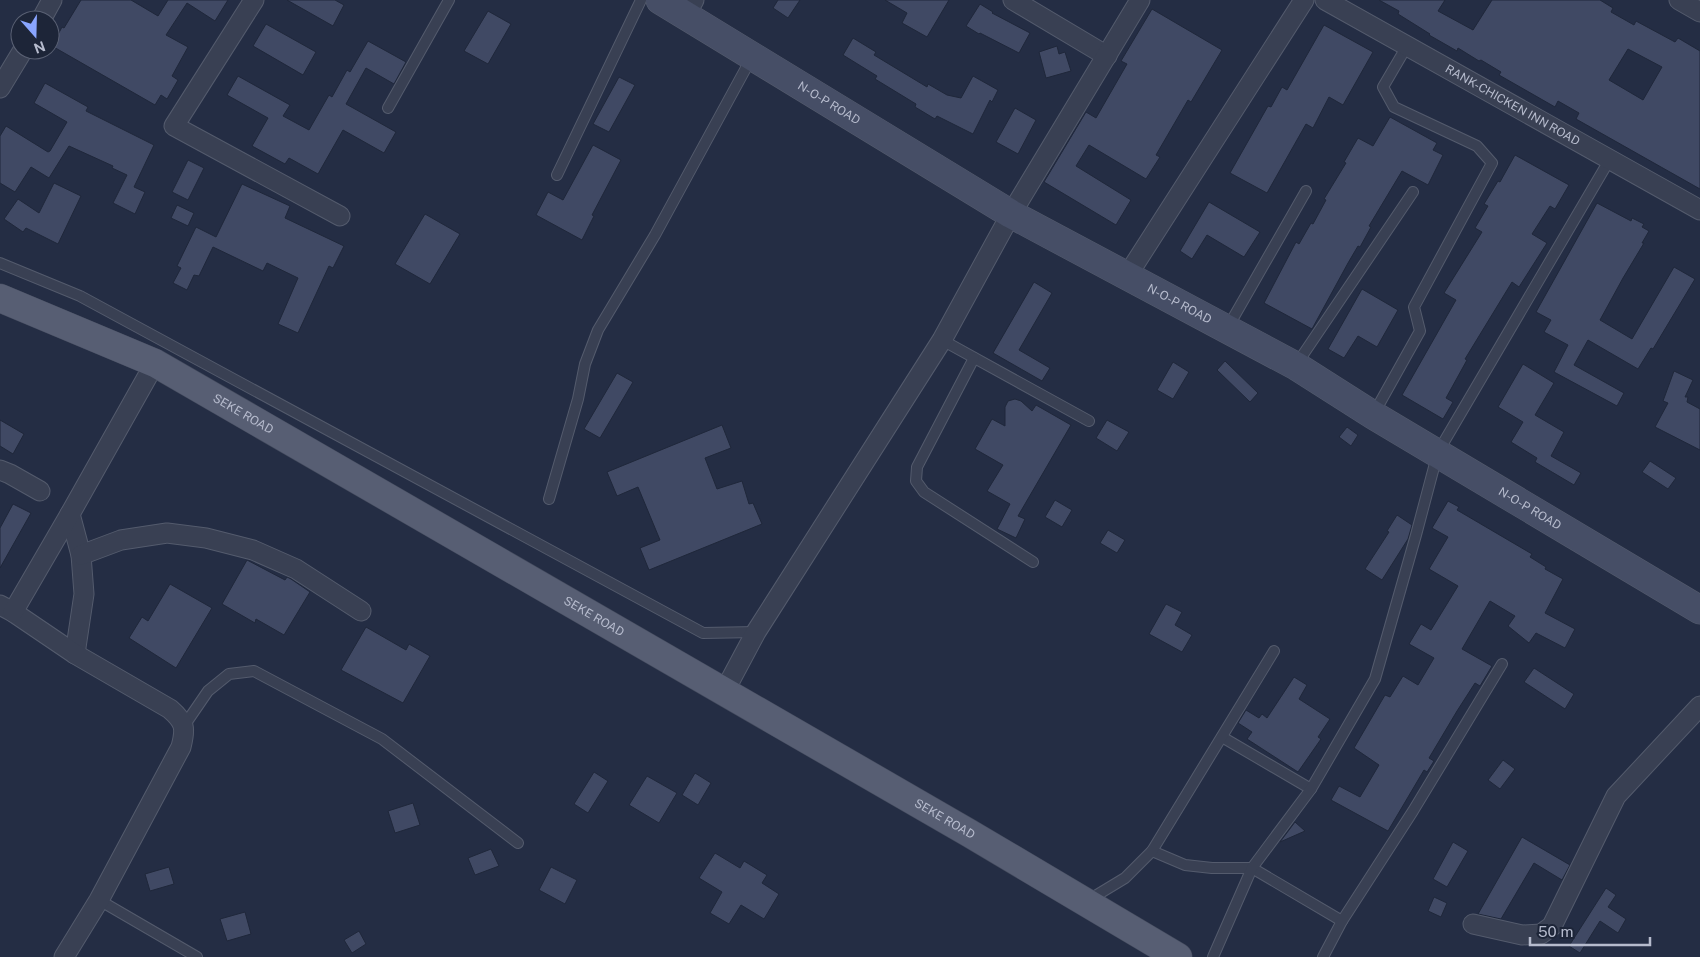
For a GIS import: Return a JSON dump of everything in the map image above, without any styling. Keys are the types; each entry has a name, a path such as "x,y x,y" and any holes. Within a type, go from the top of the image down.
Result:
{"main road":[{"name":"SEKE ROAD","path":"0,298 155,363 1178,957"}],"street":[{"path":"254,0 174,126 340,216"},
{"name":"N-O-P ROAD","path":"660,0 690,8 753,56 1011,214 1296,366 1373,415 1438,452 1700,610"},
{"path":"1013,0 1107,56"},
{"path":"724,692 756,632 942,340 1011,214 1140,0"},
{"path":"1127,276 1304,0"},
{"name":"RANK-CHICKEN INN ROAD","path":"1325,0 1700,210"},
{"path":"1679,0 1700,12"},
{"path":"0,88 17,60"},
{"path":"64,957 99,900 181,747 185,734 184,726 179,717 170,709 75,654 6,609 70,514 155,363"},
{"path":"0,470 40,491"},
{"path":"70,514 81,555 84,594 75,654"},
{"path":"81,555 121,540 166,533 206,538 253,550 296,569 360,611"},
{"path":"1473,924 1522,935 1541,934 1552,926 1616,796 1700,706"}],"lane":[{"path":"388,108 449,0"},
{"path":"557,175 641,0"},
{"path":"1373,415 1420,331 1414,307 1492,164 1477,146 1394,107 1383,87 1407,46"},
{"path":"549,499 578,399 585,364 598,330 655,235 753,56"},
{"path":"1213,957 1252,868 1311,789 1375,679 1438,452 1610,160"},
{"path":"1226,330 1306,191"},
{"path":"1296,366 1413,192"},
{"path":"0,263 80,296 703,633 756,632"},
{"path":"942,340 1089,422"},
{"path":"974,358 917,467 916,481 924,492 1032,562"},
{"path":"1084,902 1125,878 1152,851 1274,651"},
{"path":"1323,957 1342,921 1413,811 1502,664"},
{"path":"184,726 208,691 229,674 254,671 382,739 518,843"},
{"path":"1222,737 1311,789"},
{"path":"1152,851 1185,865 1212,868 1252,868 1342,921"},
{"path":"99,900 197,957"}],"building":[{"path":"81,0 131,0 158,16 168,0 228,0 215,21 187,3 166,35 188,47 172,76 178,80 167,99 161,95 155,105 60,51 60,31 62,27 64,28"},
{"path":"287,0 335,0 344,5 333,26"},
{"path":"778,0 800,0 788,18 773,8"},
{"path":"885,0 949,0 927,37 902,23 907,13"},
{"path":"1379,0 1445,0 1438,11 1473,30 1492,0 1600,0 1613,8 1611,12 1634,25 1636,21 1675,42 1678,38 1700,51 1700,189 1576,119 1579,113 1558,101 1555,107 1499,75 1501,72 1481,60 1479,61 1458,48 1457,51 1429,35 1398,14 1399,11","holes":["1628,49 1662,67 1643,100 1609,80"]},
{"path":"980,4 992,13 1030,33 1019,53 966,26"},
{"path":"1152,9 1222,50 1191,102 1188,100 1156,155 1160,157 1146,179 1089,145 1076,166 1131,200 1116,225 1044,182 1086,112 1096,118 1127,64 1121,61"},
{"path":"488,11 511,24 488,64 464,51"},
{"path":"266,24 316,52 303,75 253,46"},
{"path":"1324,25 1373,52 1343,105 1329,97 1313,128 1306,124 1267,193 1230,173 1268,106 1271,107 1282,87 1287,90"},
{"path":"853,38 876,52 874,55 927,87 928,84 947,95 961,98 973,76 998,90 992,102 990,100 973,134 937,116 935,119 915,107 916,104 875,79 877,76 843,55"},
{"path":"368,41 406,62 394,84 366,68 346,104 396,132 384,153 343,130 318,174 289,158 285,164 252,146 268,118 227,95 238,76 290,105 283,116 309,130 329,95 332,97 347,70 350,72"},
{"path":"1057,46 1059,54 1065,52 1071,71 1046,78 1039,52"},
{"path":"619,77 635,85 609,132 593,124"},
{"path":"45,83 88,107 86,111 154,145 134,187 145,192 135,214 113,203 127,175 112,168 113,166 69,146 49,178 31,167 15,192 0,183 0,136 6,126 48,152 67,122 34,103"},
{"path":"1015,108 1036,120 1018,154 996,142"},
{"path":"1390,117 1437,143 1433,150 1443,155 1428,185 1402,171 1312,329 1264,303 1296,242 1299,244 1311,223 1313,224 1326,200 1324,199 1346,163 1344,162 1358,138 1373,146"},
{"path":"593,145 621,160 592,215 594,216 582,240 536,215 548,192 563,200"},
{"path":"1515,155 1569,185 1555,209 1550,206 1532,234 1547,243 1519,287 1512,282 1465,359 1467,360 1446,398 1453,402 1443,419 1402,395 1456,300 1444,293 1482,232 1475,228 1488,206 1484,204 1498,181 1500,182"},
{"path":"188,160 204,168 188,200 172,192"},
{"path":"54,183 81,196 58,244 26,228 23,232 4,219 18,199 39,213"},
{"path":"242,184 290,206 285,218 344,246 333,268 329,266 298,333 278,324 298,278 267,263 263,271 213,247 199,276 194,275 187,290 173,283 181,268 177,266 196,227 216,237"},
{"path":"1209,202 1260,232 1244,257 1207,235 1192,259 1180,251"},
{"path":"1597,203 1631,221 1632,218 1644,224 1642,227 1649,231 1600,320 1632,339 1674,267 1695,279 1653,349 1651,348 1638,369 1588,340 1574,365 1624,393 1617,406 1554,372 1568,345 1544,332 1551,320 1536,312"},
{"path":"177,205 194,213 188,226 171,218"},
{"path":"425,214 460,234 430,284 395,264"},
{"path":"1034,282 1052,293 1019,350 1050,368 1042,381 993,353"},
{"path":"1362,289 1398,310 1377,347 1358,336 1344,358 1328,349"},
{"path":"1225,361 1258,393 1250,402 1217,370"},
{"path":"1173,362 1189,372 1173,399 1157,390"},
{"path":"1523,364 1554,383 1535,415 1564,432 1551,456 1581,473 1574,485 1535,462 1537,458 1511,442 1523,422 1498,407"},
{"path":"1674,371 1693,380 1685,397 1688,397 1687,402 1700,409 1700,450 1655,427 1668,403 1663,401"},
{"path":"617,373 633,382 600,438 584,429"},
{"path":"1015,399 1021,401 1032,411 1036,405 1071,425 1018,516 1025,519 1016,538 997,529 1010,504 987,491 1003,465 975,449 992,419 1005,426 1005,407 1008,401"},
{"path":"0,420 24,434 13,454 0,446"},
{"path":"1107,420 1129,432 1117,451 1096,438"},
{"path":"722,425 731,448 705,458 717,489 742,481 749,504 753,503 762,524 649,570 640,548 660,540 638,487 617,496 607,472"},
{"path":"1347,427 1358,435 1351,446 1339,437"},
{"path":"1650,461 1676,478 1668,489 1642,472"},
{"path":"1055,500 1072,510 1062,527 1045,517"},
{"path":"1448,501 1459,507 1457,510 1532,554 1530,557 1546,567 1545,569 1563,579 1545,613 1575,629 1565,648 1536,633 1529,643 1508,626 1515,616 1490,601 1462,649 1492,666 1480,686 1475,683 1457,711 1429,758 1434,761 1427,772 1424,770 1388,831 1331,800 1339,786 1360,797 1379,765 1354,748 1385,695 1390,697 1403,676 1418,685 1434,658 1409,644 1421,624 1431,630 1458,586 1429,569 1448,537 1432,528"},
{"path":"13,504 31,513 0,568 0,528"},
{"path":"1397,515 1412,525 1408,539 1382,580 1365,569 1389,532 1387,531"},
{"path":"1108,530 1125,540 1117,553 1100,543"},
{"path":"247,560 285,580 287,577 291,579 310,592 284,635 256,619 255,623 222,604"},
{"path":"170,584 212,608 176,668 129,638 142,617 148,621"},
{"path":"1166,604 1182,612 1175,625 1192,635 1182,652 1149,634"},
{"path":"366,627 406,650 409,644 430,656 403,703 341,670"},
{"path":"1534,668 1574,694 1565,709 1524,682"},
{"path":"1294,677 1307,685 1299,699 1330,719 1318,737 1321,739 1298,772 1247,739 1252,732 1238,723 1246,710 1259,718 1262,714 1267,718"},
{"path":"1503,760 1515,769 1500,789 1488,780"},
{"path":"594,772 608,781 588,813 574,804"},
{"path":"695,773 711,783 698,805 682,795"},
{"path":"647,776 677,793 659,823 629,805"},
{"path":"413,803 420,825 395,833 388,811"},
{"path":"1295,822 1305,831 1280,842"},
{"path":"1522,837 1570,865 1562,880 1534,863 1501,919 1478,914"},
{"path":"1453,842 1468,851 1447,887 1433,879"},
{"path":"491,849 499,866 475,875 468,858"},
{"path":"715,853 740,868 744,861 767,875 762,883 779,894 764,919 741,905 729,924 710,913 722,892 699,878"},
{"path":"169,867 174,884 150,891 145,874"},
{"path":"551,867 577,880 565,904 539,890"},
{"path":"1606,888 1616,895 1608,907 1626,919 1618,933 1600,921 1580,953 1569,946"},
{"path":"1434,897 1447,903 1441,917 1428,911"},
{"path":"245,912 251,934 227,941 220,919"},
{"path":"359,931 366,944 352,953 344,940"}]}
